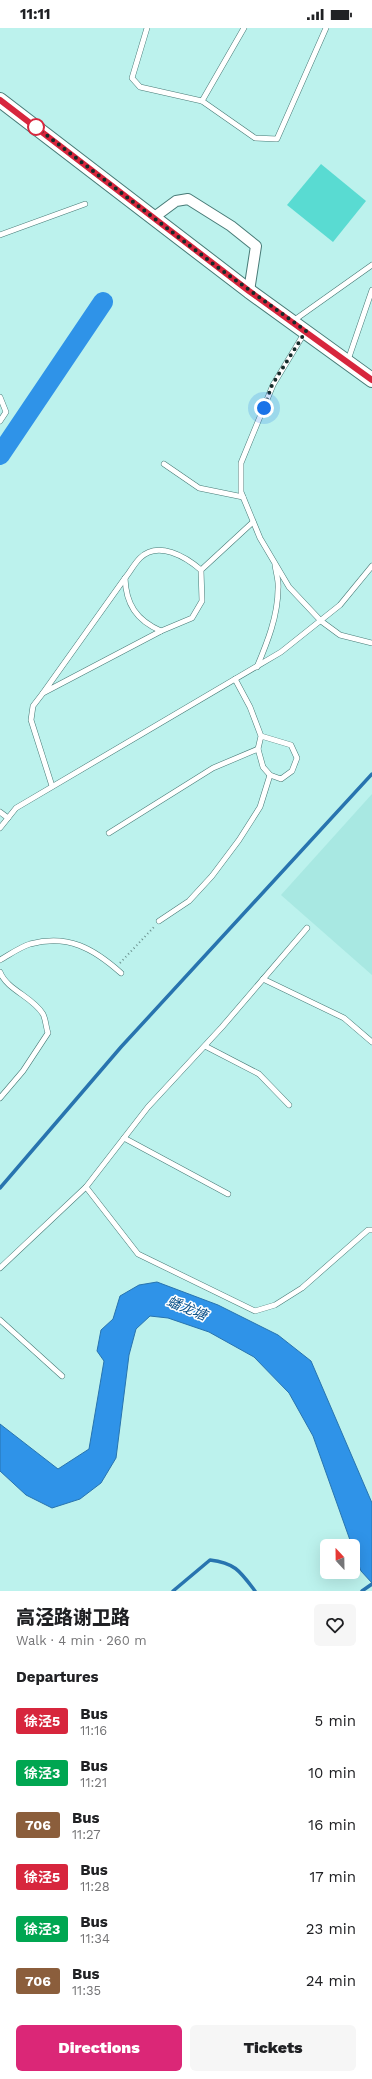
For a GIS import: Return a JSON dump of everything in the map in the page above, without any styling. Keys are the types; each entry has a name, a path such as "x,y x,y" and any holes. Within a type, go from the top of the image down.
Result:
{"main road":[{"path":"0,100 249,291 372,380"}],"street":[{"path":"154,218 176,201 188,199 231,226 256,246 249,291"}],"lane":[{"path":"147,28 132,78 140,87 202,101 255,138 277,139 326,28"},
{"path":"202,101 244,28"},
{"path":"0,235 85,204"},
{"path":"292,321 372,265"},
{"path":"347,361 372,290"},
{"path":"306,331 272,385 241,463 241,492 253,522 289,587 321,621 340,635 372,643"},
{"path":"0,397 6,412 0,421"},
{"path":"164,464 199,488 243,497"},
{"path":"201,570 253,522"},
{"path":"43,694 160,631 192,618 202,601 201,570 188,559 173,553 155,551 141,557 33,706 31,720 52,786"},
{"path":"257,667 270,634 275,610 278,589 274,562"},
{"path":"0,828 16,808 281,652 340,605 372,566"},
{"path":"125,578 126,594 134,610 146,625 160,631"},
{"path":"235,680 250,707 261,736 258,749 263,767 270,775 281,779 292,771 297,758 291,745 261,736"},
{"path":"110,833 213,768 258,749"},
{"path":"160,921 188,901 212,876 239,840 260,807 270,775"},
{"path":"0,812 8,818"},
{"path":"0,1268 86,1187 148,1107 205,1046 306,928"},
{"path":"0,960 29,944 56,940 79,944 101,956 121,973"},
{"path":"0,972 2,978 26,997 43,1014 48,1033 23,1071 0,1098"},
{"path":"263,979 344,1018 372,1042"},
{"path":"205,1046 259,1074 290,1105"},
{"path":"124,1138 228,1194"},
{"path":"86,1187 138,1254 255,1311 275,1305 302,1288 368,1230 372,1230"},
{"path":"0,1320 62,1376"}],"path":[{"path":"115,968 160,921"}],"shaded area":[{"path":"321,164 366,201 333,242 287,205"},
{"path":"372,794 372,975 281,895"}],"water":[{"name":"蟠龙塘","path":"157,1282 218,1305 278,1335 311,1361 372,1503 372,1583 360,1568 360,1539 350,1539 313,1436 289,1393 254,1357 209,1332 168,1318 150,1316 136,1329 129,1355 116,1458 101,1483 80,1499 52,1508 26,1495 0,1471 0,1424 58,1469 89,1449 104,1361 97,1351 101,1330 113,1319 120,1296 139,1285"}],"waterway":[{"path":"0,455 103,302"},
{"path":"0,1188 121,1047 372,774"},
{"path":"173,1591 210,1560 225,1563 236,1569 255,1591"},
{"path":"362,1591 372,1584"}],"bus line":[{"name":"徐泾5","path":"0,100 16,114 36,126 249,291 372,380"}],"route":[{"path":"36,127 249,291 306,331 272,385 264,408"}]}
